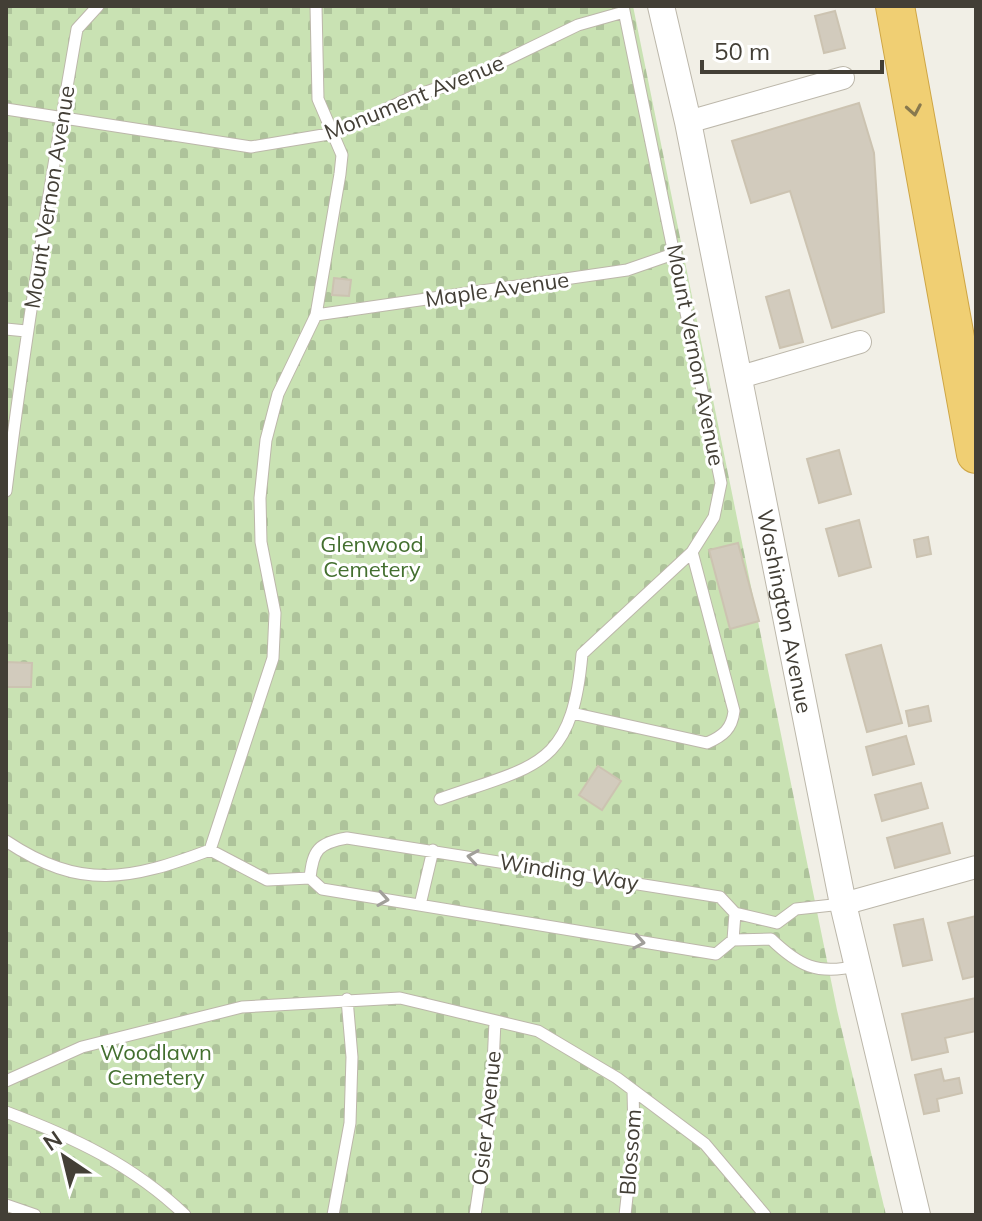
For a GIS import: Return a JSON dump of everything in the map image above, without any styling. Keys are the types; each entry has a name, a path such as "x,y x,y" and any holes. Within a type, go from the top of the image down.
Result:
{"highway":[{"path":"895,6 976,454"}],"street":[{"name":"Washington Avenue","path":"661,6 688,122 843,904 917,1215"},
{"path":"688,122 843,78"},
{"path":"737,378 860,342"},
{"path":"843,904 976,867"}],"lane":[{"name":"Mount Vernon Avenue","path":"6,491 26,331 77,29 98,6"},
{"path":"210,850 273,658 275,613 261,542 260,498 266,440 278,394 316,315 341,165 342,155 335,133 318,99 316,6"},
{"name":"Mount Vernon Avenue","path":"572,713 582,654 692,552 714,517 721,483 676,253 623,9"},
{"name":"Monument Avenue","path":"6,109 251,147 335,133 412,97 475,75 578,25 623,9"},
{"name":"Maple Avenue","path":"316,315 627,270 676,253"},
{"path":"6,329 26,331"},
{"path":"440,799 528,770 549,756 567,731 572,713 707,743 726,733 733,723 734,711 692,552"},
{"name":"Winding Way","path":"310,878 312,857 327,841 347,838 720,897 735,913 777,923 796,909 843,904"},
{"path":"6,841 36,861 67,873 94,877 170,865 210,850 267,880 310,878 322,889 716,954 733,940 771,939 794,961 831,972 857,966"},
{"path":"420,905 433,850"},
{"path":"733,940 735,913"},
{"path":"6,1081 82,1047 228,1011 347,999 400,998 538,1031 633,1090 705,1144 765,1215"},
{"path":"333,1215 350,1123 352,1057 347,999"},
{"name":"Osier Avenue","path":"475,1215 491,1108 495,1021"},
{"name":"Blossom","path":"625,1215 634,1133 633,1090"},
{"path":"6,1112 105,1154 154,1186 185,1215"},
{"path":"6,1205 35,1215"}],"green space":[{"name":"Glenwood Cemetery","path":"6,6 633,6 837,1010 886,1215 6,1215"}],"building":[{"path":"835,11 845,48 824,53 815,16"},
{"path":"859,103 874,153 884,312 832,328 790,191 751,203 732,141"},
{"path":"334,278 351,280 349,296 332,295"},
{"path":"789,290 803,342 780,348 766,297"},
{"path":"839,450 851,494 819,503 807,459"},
{"path":"859,520 871,567 839,576 826,529"},
{"path":"928,537 931,554 917,557 914,540"},
{"path":"738,543 759,621 730,629 709,550"},
{"path":"881,645 902,723 867,732 846,655"},
{"path":"6,662 32,663 31,687 6,687"},
{"path":"928,706 931,721 909,726 906,711"},
{"path":"906,736 914,764 873,775 866,747"},
{"path":"598,766 621,781 602,810 579,795"},
{"path":"921,783 928,808 882,821 875,795"},
{"path":"942,823 950,853 895,868 887,838"},
{"path":"976,916 976,976 963,979 948,923"},
{"path":"923,919 932,960 903,966 894,925"},
{"path":"976,998 976,1031 945,1038 948,1052 912,1060 902,1014"},
{"path":"941,1069 944,1081 959,1078 962,1093 937,1099 939,1111 924,1114 915,1075"}],"park label":[{"name":"Woodlawn Cemetery","path":"156,1064"}]}
